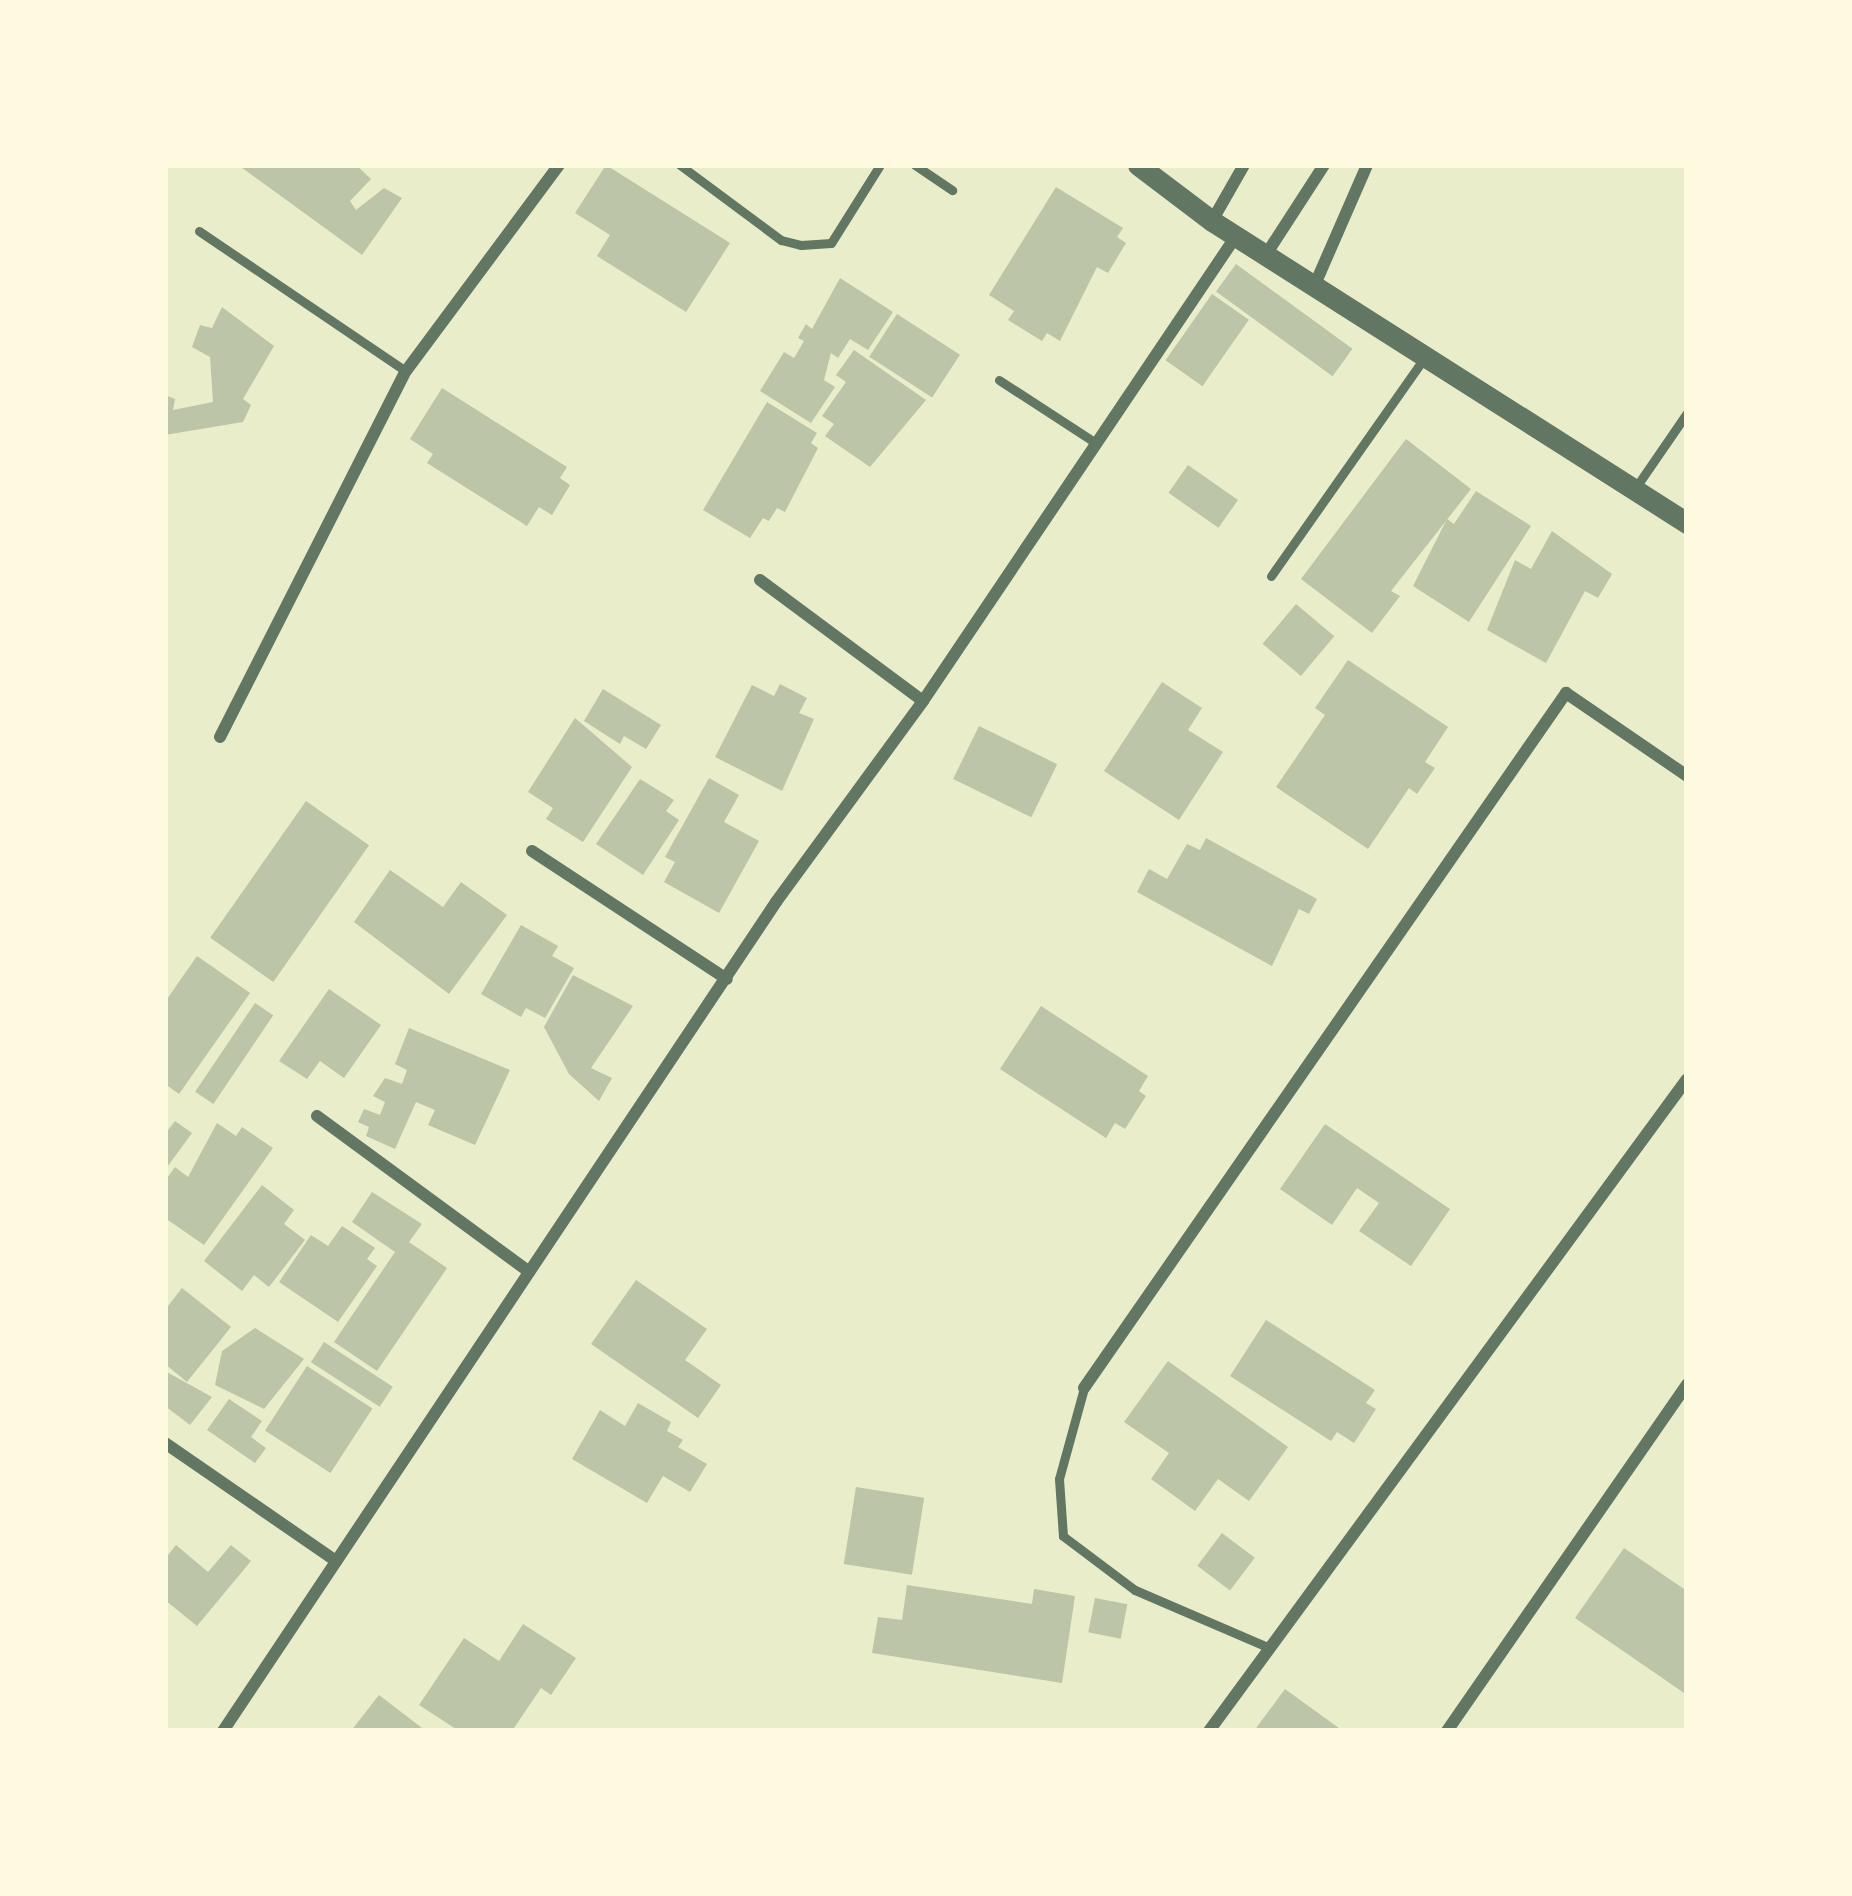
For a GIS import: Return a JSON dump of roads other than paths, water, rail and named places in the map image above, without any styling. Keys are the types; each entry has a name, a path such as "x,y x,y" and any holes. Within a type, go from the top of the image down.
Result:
{"street":[{"path":"220,737 406,371 559,165"},
{"path":"1138,165 1212,221 1269,250 1687,523"},
{"path":"1212,221 1244,165"},
{"path":"1269,250 1324,165"},
{"path":"1316,282 1367,165"},
{"path":"223,1731 727,979 922,701 1236,236"},
{"path":"760,580 922,701"},
{"path":"1084,1388 1566,693 1687,776"},
{"path":"532,851 727,979"},
{"path":"1209,1731 1265,1646 1687,1079"},
{"path":"317,1116 530,1272"},
{"path":"1447,1731 1687,1384"},
{"path":"165,1443 336,1561"}],"lane":[{"path":"680,165 781,240 801,245 831,244 880,165"},
{"path":"915,165 952,190"},
{"path":"200,231 406,371"},
{"path":"1271,576 1427,354"},
{"path":"999,380 1096,443"},
{"path":"1634,490 1687,413"},
{"path":"1084,1388 1059,1479 1063,1536 1135,1590 1265,1646"}]}
